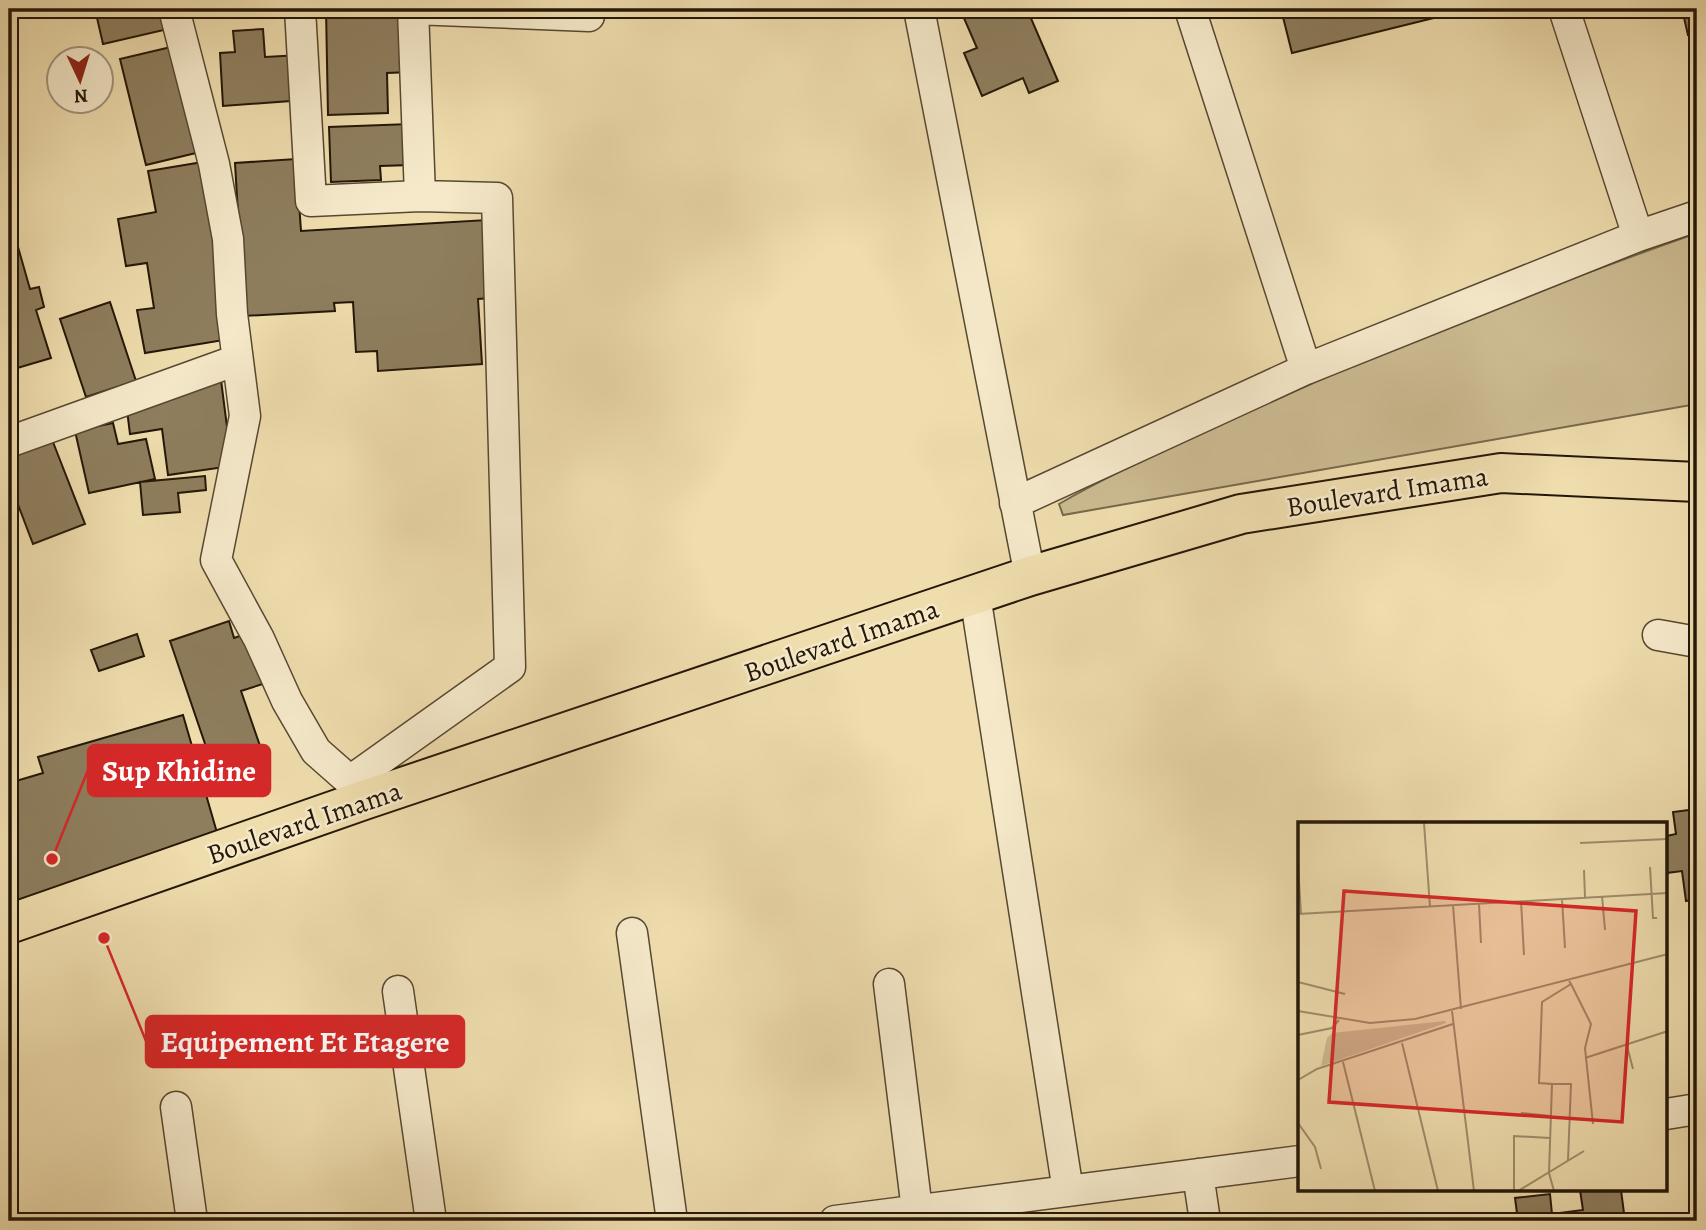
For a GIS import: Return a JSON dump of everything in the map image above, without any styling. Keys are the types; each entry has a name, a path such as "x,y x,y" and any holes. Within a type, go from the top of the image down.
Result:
{"main road":[{"name":"Boulevard Imama","path":"9,924 357,791 1030,576 1241,514 1501,473 1691,474"}],"street":[{"path":"174,9 214,164 228,239 232,314 245,416 216,560 260,639 287,701 316,751 357,791 510,667 496,198 420,195 311,201 300,9"},
{"path":"420,195 413,9 589,16"},
{"path":"919,9 1030,576"},
{"path":"1190,9 1306,369"},
{"path":"1564,9 1638,236"},
{"path":"1015,503 1306,369 1638,236 1697,216"},
{"path":"9,442 237,360"},
{"path":"975,595 1068,1191"},
{"path":"1658,635 1697,642"},
{"path":"632,933 672,1221"},
{"path":"889,984 917,1210"},
{"path":"398,991 431,1221"},
{"path":"176,1107 192,1221"},
{"path":"1668,1114 1697,1110"},
{"path":"835,1221 1298,1161"},
{"path":"1198,1174 1205,1221"}],"shaded area":[{"path":"1697,233 1697,404 1063,515 1059,504 1080,492 1288,394 1462,321"}],"building":[{"path":"95,9 164,9 168,29 103,44"},
{"path":"326,9 408,9 410,72 387,73 388,113 328,115"},
{"path":"960,9 1027,9 1058,81 1029,93 1023,78 982,96 964,53 977,48"},
{"path":"1281,9 1453,9 1454,13 1292,53"},
{"path":"1682,9 1697,9 1697,33 1688,35"},
{"path":"263,29 265,57 300,55 304,100 223,106 220,53 235,52 233,31"},
{"path":"171,47 196,153 146,165 120,59"},
{"path":"410,124 411,165 380,166 381,180 331,182 329,127"},
{"path":"296,159 301,231 487,220 491,298 478,299 482,364 378,371 377,351 356,352 353,302 334,303 335,311 244,316 235,163"},
{"path":"209,161 230,339 145,353 137,310 154,308 147,263 126,266 118,219 156,212 148,171"},
{"path":"12,226 30,289 39,287 44,307 36,310 51,358 14,369 9,349 9,227"},
{"path":"110,302 136,381 86,397 60,319"},
{"path":"221,380 232,466 168,475 162,429 130,434 127,410"},
{"path":"113,423 118,444 146,439 155,479 89,493 75,431"},
{"path":"51,437 85,524 33,544 9,481 9,453"},
{"path":"205,476 206,490 178,493 180,512 143,515 140,482"},
{"path":"229,621 234,638 252,632 269,682 241,691 267,766 218,782 170,641"},
{"path":"137,634 144,656 99,671 91,650"},
{"path":"183,715 220,843 9,904 9,768 12,767 16,781 43,773 38,757"},
{"path":"1697,809 1697,899 1686,901 1682,871 1668,873 1668,836 1676,834 1673,812"},
{"path":"1580,1192 1621,1192 1625,1221 1518,1221 1515,1198 1550,1194 1552,1214 1583,1210"}],"place":[{"name":"Sup Khidine","path":"52,859"},
{"name":"Equipement Et Etagere","path":"104,938"}]}
